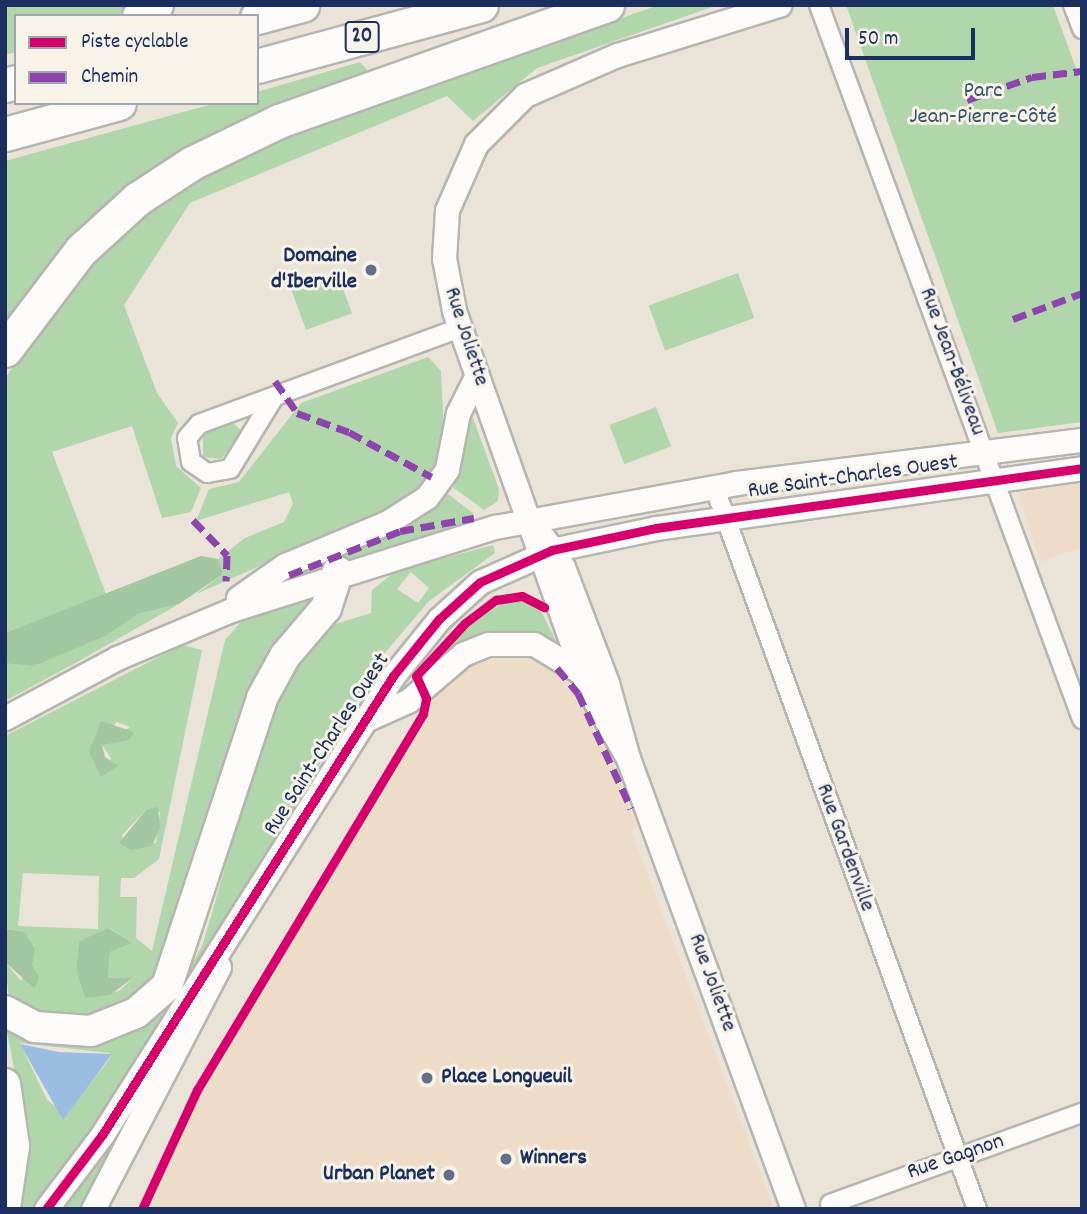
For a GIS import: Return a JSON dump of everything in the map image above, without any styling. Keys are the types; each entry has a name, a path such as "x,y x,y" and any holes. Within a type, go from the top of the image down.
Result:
{"highway":[{"path":"259,16 302,5"},
{"name":"20","path":"259,65 481,5"},
{"path":"5,350 81,250 137,199 192,163 279,121 607,5"},
{"path":"5,134 112,105"},
{"path":"5,1011 42,1028 92,1031 136,1013 167,986 262,698 285,656 326,608 338,572"},
{"path":"5,1084 15,1146 5,1208"}],"street":[{"name":"Rue Joliette","path":"779,5 553,80 505,111 472,150 450,199 443,244 460,328 477,375 532,521 607,683 628,758 793,1209"},
{"name":"Rue Jean-Béliveau","path":"819,5 1082,719"},
{"path":"1073,5 1082,29"},
{"path":"274,397 230,469 212,474 195,466 186,443 195,426 460,328"},
{"path":"208,619 285,565 420,503 447,469 458,413 477,375"},
{"name":"Rue Saint-Charles Ouest","path":"5,718 208,619 338,572 532,521 714,486 1082,440"},
{"name":"Rue Saint-Charles Ouest","path":"46,1209 241,920 363,721 447,610 490,576 547,552 722,517 993,477 1082,468"},
{"name":"Rue Gardenville","path":"714,486 722,517 978,1209"},
{"name":"Rue Joliette","path":"547,552 582,673 628,758"},
{"path":"363,721 408,701 456,660 488,644 534,644 582,673"},
{"path":"93,1209 241,920"},
{"name":"Rue Gagnon","path":"830,1204 1082,1113"}],"shaded area":[{"path":"1082,481 1082,547 1041,562 1019,499 1031,486"},
{"path":"525,651 569,683 617,772 636,828 631,830 774,1209 147,1209 191,1110 424,719 429,696 466,663 490,653"}],"green space":[{"path":"5,5 135,5 120,14 14,14 14,53 5,55"},
{"path":"659,5 718,5 537,68 473,121 447,96 190,203 124,305 157,393 178,423 171,438 176,466 201,488 191,512 162,518 132,426 52,452 106,594 5,633 5,379 50,308 121,232 184,185 261,144"},
{"name":"Parc Jean-Pierre-Côté","path":"846,5 1053,5 1082,85 1082,422 998,433"},
{"path":"360,62 369,72 67,245 5,323 5,161 209,105 259,105 259,91"},
{"path":"337,272 352,313 306,330 291,289"},
{"path":"738,273 754,318 665,351 649,305"},
{"path":"428,357 441,371 444,434 433,471 419,490 397,506 196,594 223,574 218,559 245,538 284,522 293,504 289,492 196,521 209,489 239,482 301,403"},
{"path":"656,407 671,446 624,464 609,425"},
{"path":"467,417 473,418 499,489 498,501 484,510 447,483"},
{"path":"233,423 242,431 221,459 203,457 203,434"},
{"path":"443,490 474,514 473,522 293,577 290,571"},
{"path":"493,545 495,553 429,601 384,654 267,855 95,1128 33,1209 19,1209 28,1140 5,1022 37,1037 184,979 203,944 275,692 309,644 332,625 371,613 372,590 396,571","holes":["411,572 429,588 418,603 397,589","20,1043 110,1053 111,1057 66,1114 47,1100"]},
{"path":"201,556 218,559 223,574 179,604 138,614 105,636 34,666 5,663 5,633"},
{"path":"313,597 255,679 154,977 106,1014 69,1020 9,1000 5,962 21,981 35,947 25,932 5,929 5,736 182,645 202,650 159,859 134,878 121,878 120,897 137,897 136,938 152,951 225,640 241,622","holes":["117,722 130,727 102,745 111,758 101,777 89,752","146,810 160,812 156,843 125,847 122,835","23,873 99,876 98,929 18,926","109,928 133,943 110,952 108,978 134,977 119,991 85,998 76,970 79,941"]},
{"path":"509,599 538,605 557,643 522,632 482,635 420,677 469,624"},
{"path":"179,604 5,701 5,663 87,644 138,614"},
{"path":"101,721 134,732 129,740 102,745 105,757 118,766 101,777 89,752"},
{"path":"158,807 160,828 152,846 131,850 119,843 146,810"},
{"path":"108,928 133,943 110,952 108,978 134,977 110,995 85,998 76,970 79,941"},
{"path":"5,929 25,932 35,948 32,965 39,978 34,988 5,962"},
{"path":"156,1065 81,1209 59,1209 115,1133"}],"water":[{"path":"20,1044 59,1052 112,1054 63,1120"}],"marked path":[{"path":"967,100 1032,77 1082,71"},
{"path":"1013,319 1082,293"},
{"path":"275,381 297,413 349,432 432,477"},
{"path":"289,575 400,531 474,518"},
{"path":"193,520 227,555 226,581"},
{"path":"557,668 578,693 631,808"}],"cycle path":[{"path":"46,1209 102,1135 393,676 439,619 480,582 552,550 656,528 1082,468"},
{"path":"142,1209 197,1090 423,714 426,698 416,676 465,623 496,600 522,596 544,607"}],"place":[{"name":"Domaine d'Iberville","path":"371,270"},
{"name":"Place Longueuil","path":"427,1078"},
{"name":"Winners","path":"506,1159"},
{"name":"Urban Planet","path":"449,1175"}]}
